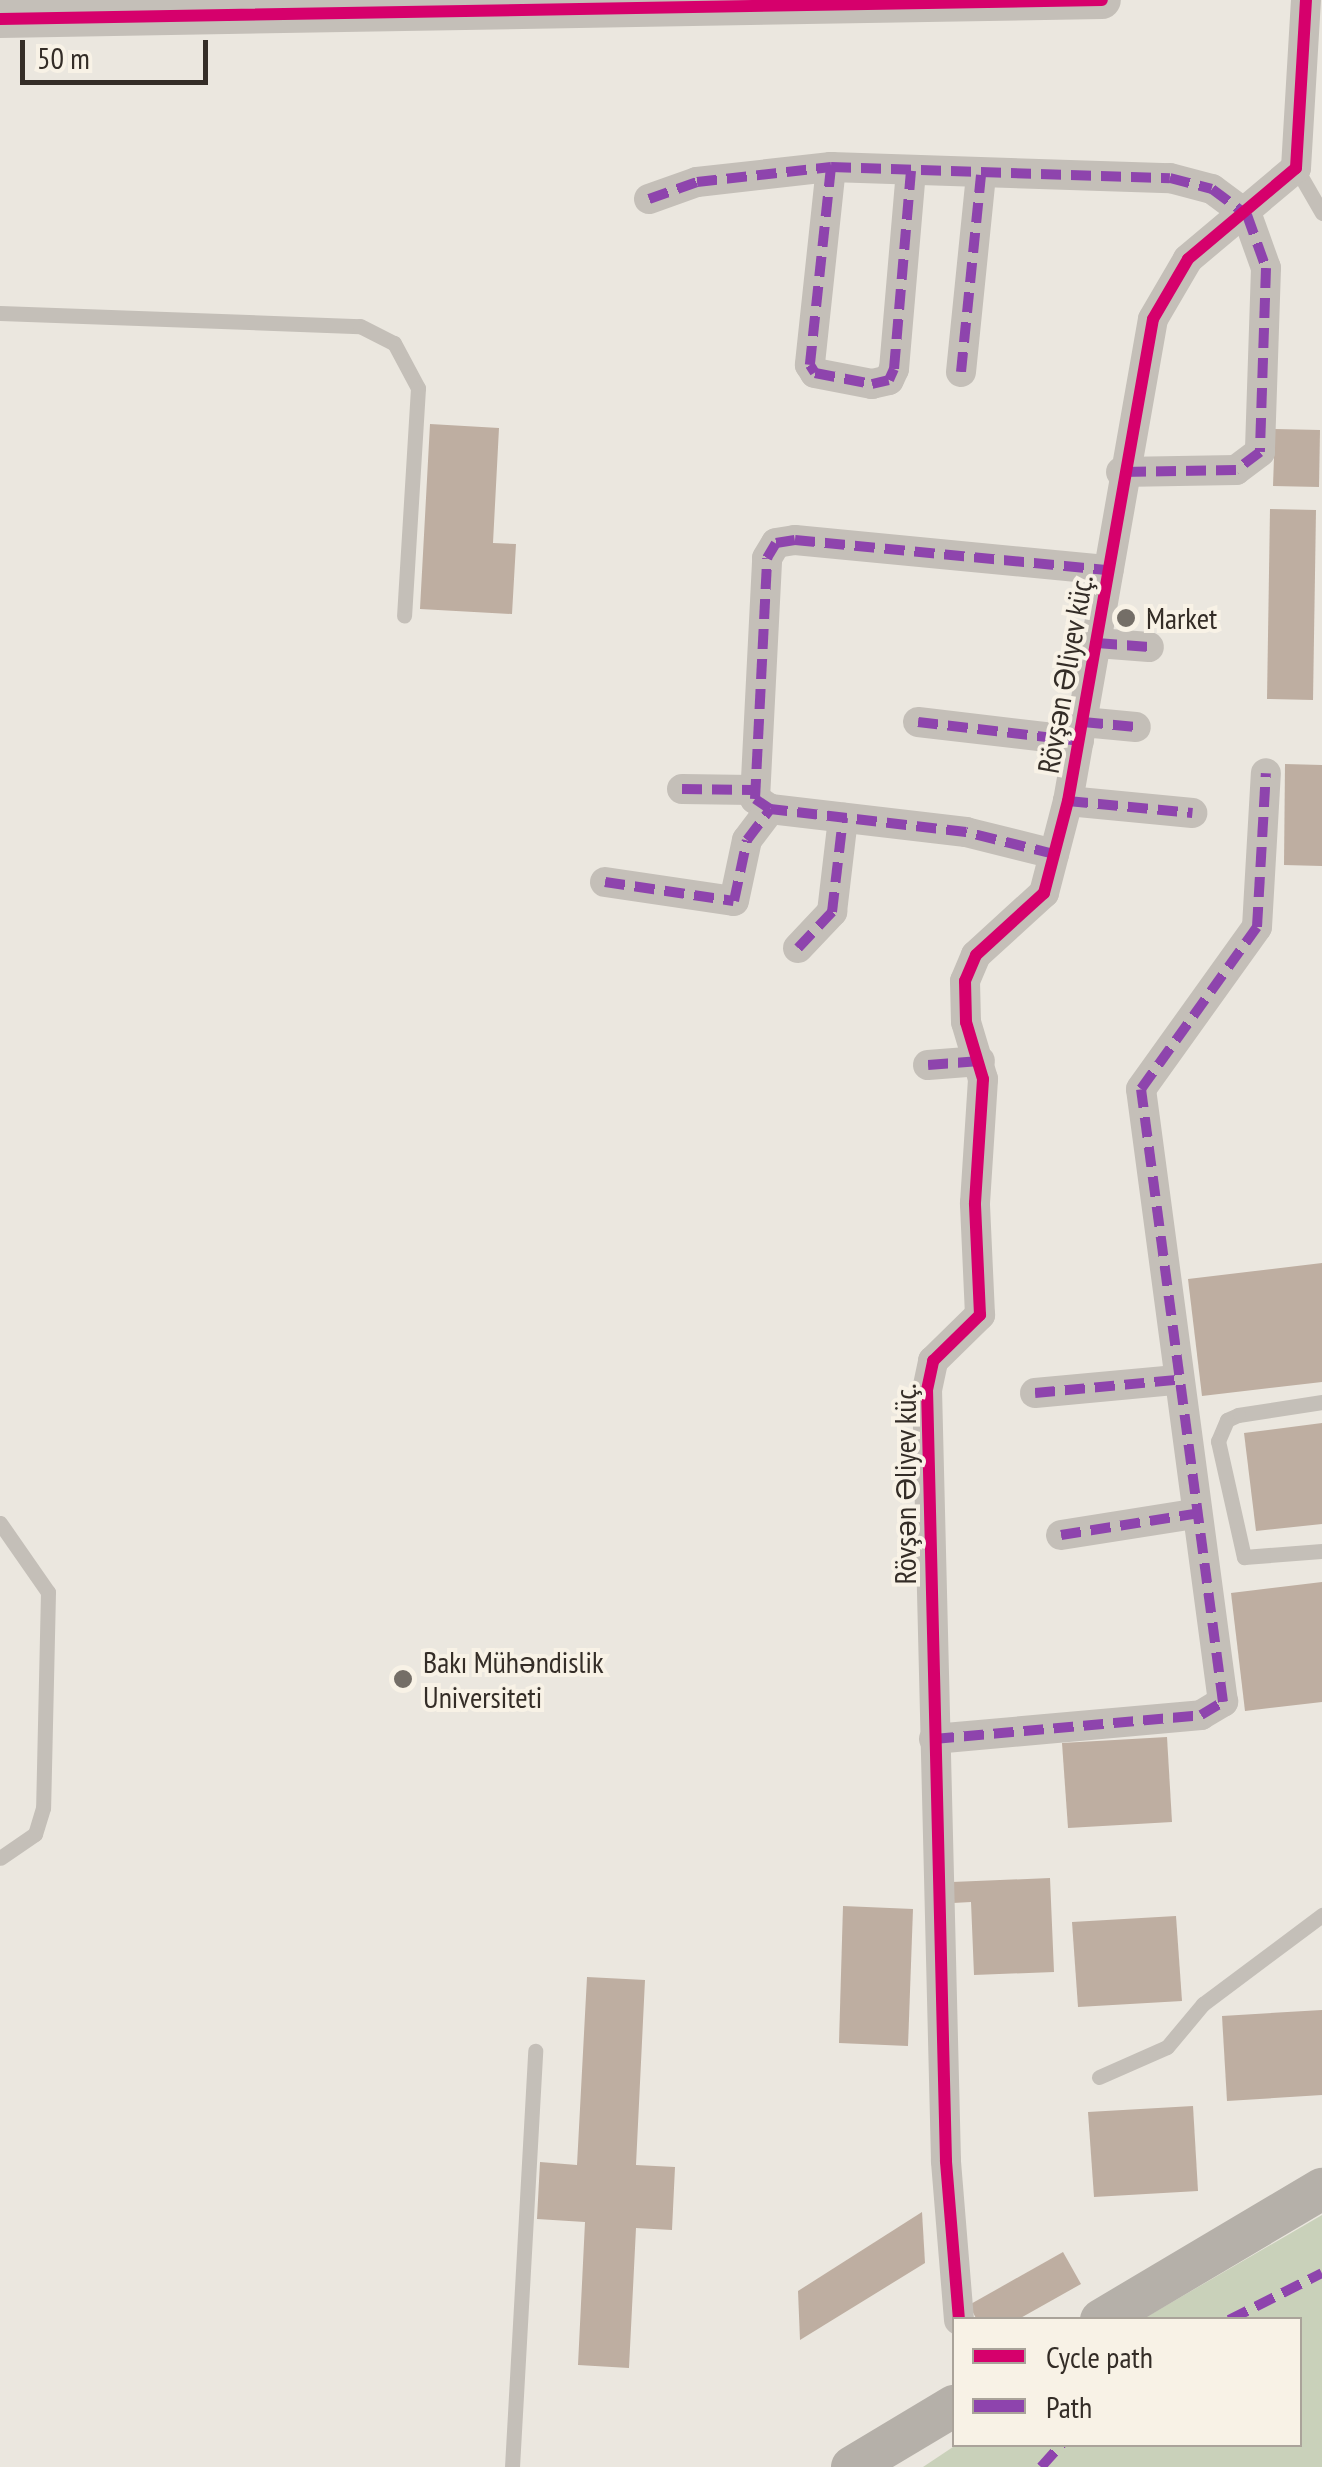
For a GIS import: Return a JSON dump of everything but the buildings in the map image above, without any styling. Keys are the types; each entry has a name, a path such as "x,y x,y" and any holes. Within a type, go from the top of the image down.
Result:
{"main road":[{"path":"1107,2317 1322,2189"},
{"path":"852,2467 952,2407"}],"street":[{"path":"0,20 48,10 1102,0"},
{"path":"1296,168 1306,0"},
{"path":"832,167 810,365 815,373 872,384 894,369 912,170"},
{"path":"650,199 697,182 832,167 1190,181 1247,214 1266,268 1260,452 1236,470 1121,472"},
{"name":"Rövşən Əliyev küç.","path":"959,2317 946,2161 927,1390 933,1361 980,1315 980,1061 963,1002 969,966 1040,902 1054,854 1068,801 1097,643 1121,472 1164,290 1188,259 1247,214 1296,168"},
{"path":"961,372 981,175"},
{"path":"604,882 734,900 761,799 767,558 776,544 1109,570"},
{"path":"1097,643 1149,647"},
{"path":"918,722 1081,731 1136,727"},
{"path":"934,1739 1216,1710 1225,1689 1194,1514 1140,1088 1257,927 1266,773"},
{"path":"682,789 761,799 843,818 980,834 1054,854"},
{"path":"1068,801 1192,813"},
{"path":"798,948 832,912 843,818"},
{"path":"928,1065 980,1061"},
{"path":"1034,1393 1176,1380"},
{"path":"1061,1535 1194,1514"}],"lane":[{"path":"1296,168 1322,213"},
{"path":"0,313 360,326 394,343 418,388 404,616"},
{"path":"1322,1402 1238,1415 1227,1420 1218,1440 1244,1557 1322,1552"},
{"path":"0,1523 48,1592 43,1808 35,1834 0,1858"},
{"path":"1100,2077 1167,2047 1203,2004 1322,1915"},
{"path":"512,2467 535,2050"}],"green space":[{"path":"1322,2215 1322,2467 923,2467 953,2447 1302,2447 1302,2317 1146,2317"}],"marked path":[{"path":"831,167 810,365 815,373 872,384 889,380 894,369 911,171"},
{"path":"649,199 697,182 831,167 1170,178 1212,189 1247,215 1266,268 1260,452 1236,470 1121,472"},
{"path":"961,372 981,175"},
{"path":"1054,854 966,832 770,809 755,799 767,558 776,543 795,540 1109,570"},
{"path":"1097,643 1149,647"},
{"path":"918,722 1079,741"},
{"path":"1083,722 1136,727"},
{"path":"934,1739 1201,1715 1223,1702 1141,1089 1257,927 1266,773"},
{"path":"682,789 752,790"},
{"path":"1068,801 1192,813"},
{"path":"605,882 734,901 747,840 770,809"},
{"path":"798,948 832,912 843,818"},
{"path":"928,1065 980,1061"},
{"path":"1035,1393 1176,1380"},
{"path":"1061,1535 1194,1514"},
{"path":"1235,2317 1322,2273"},
{"path":"1041,2467 1059,2447"}],"cycle path":[{"path":"0,19 1102,0"},
{"path":"959,2317 946,2161 927,1390 933,1361 980,1315 975,1203 983,1079 966,1022 965,981 976,955 1044,893 1068,801 1153,319 1188,259 1296,168 1306,0"}],"place":[{"name":"Market","path":"1126,618"},
{"name":"Bakı Mühəndislik Universiteti","path":"403,1679"}]}
